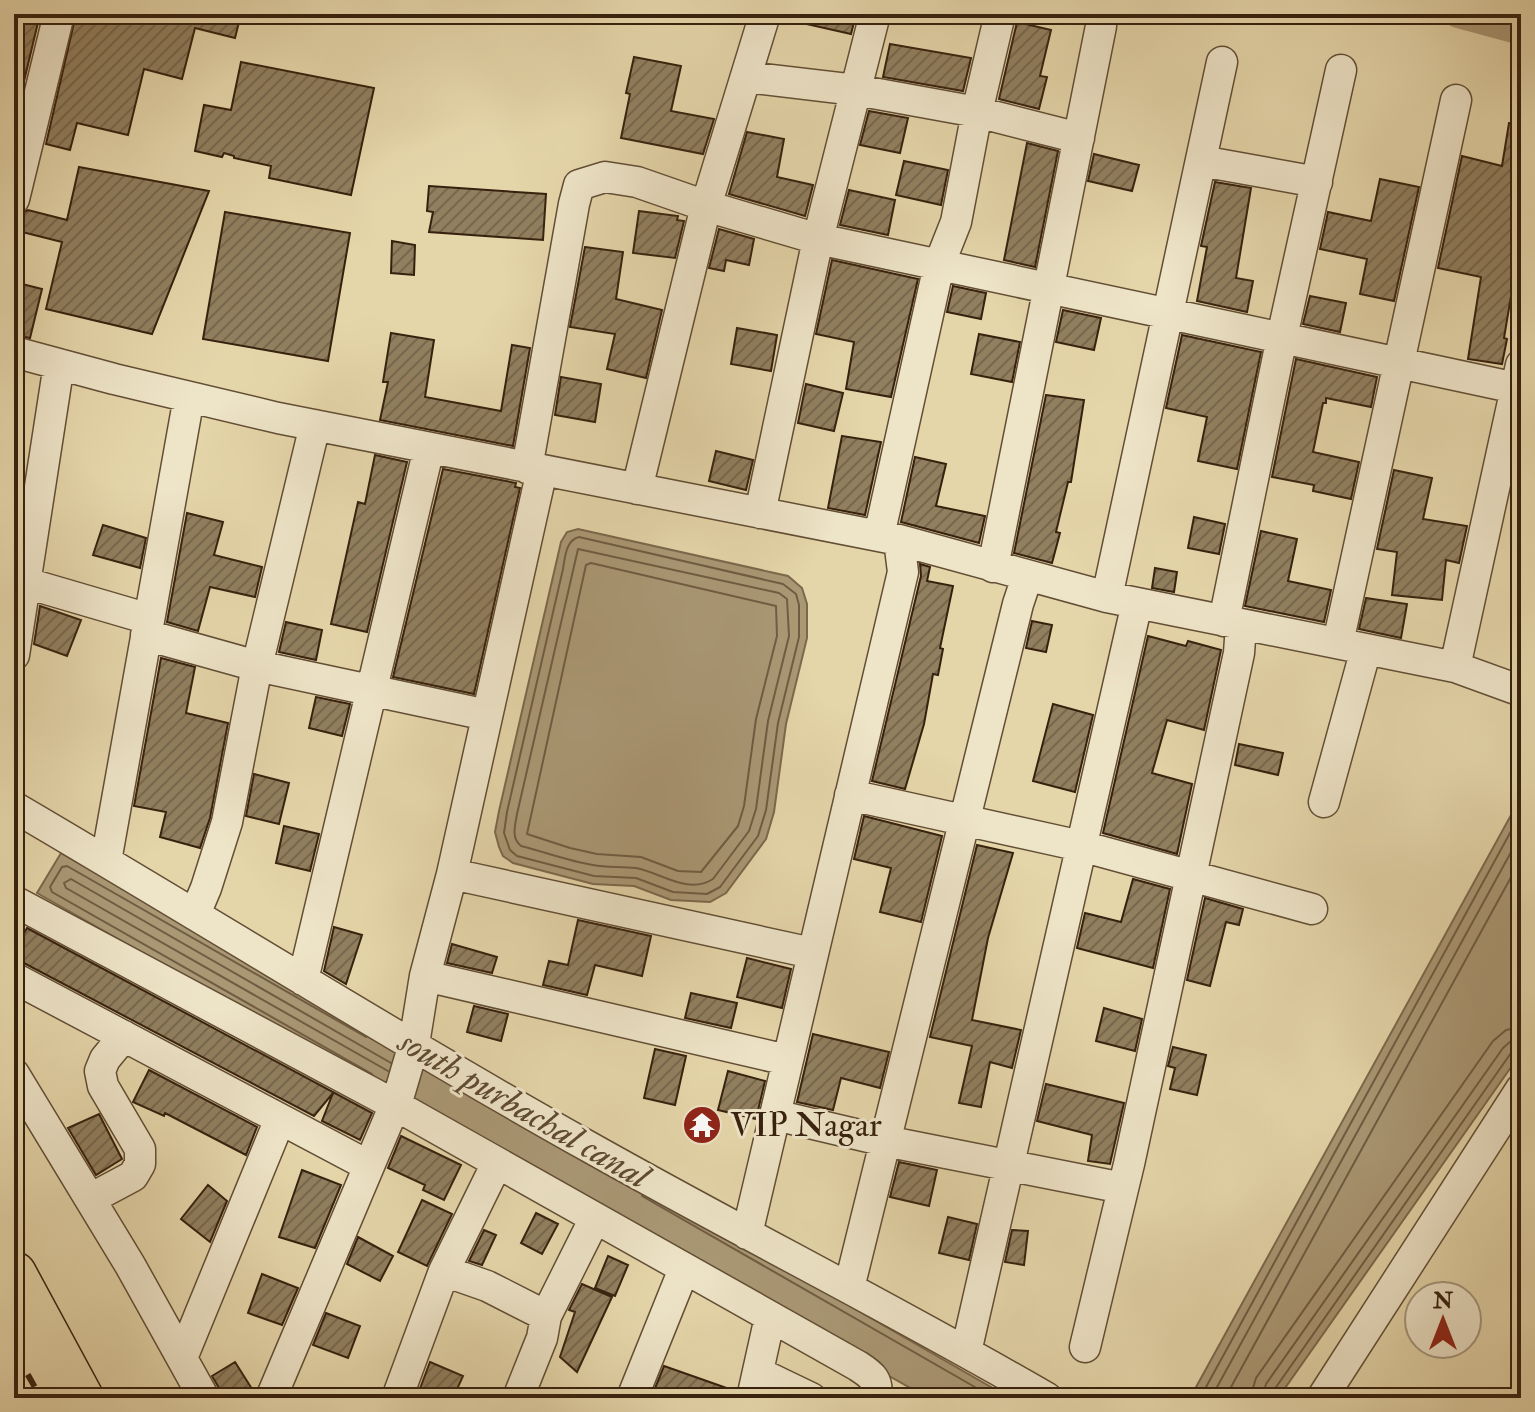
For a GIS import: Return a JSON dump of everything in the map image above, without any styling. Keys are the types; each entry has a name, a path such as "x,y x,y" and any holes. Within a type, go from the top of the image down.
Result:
{"main road":[{"path":"14,1274 81,1398"},
{"path":"14,1358 35,1398"}],"street":[{"path":"14,199 59,14"},
{"path":"637,489 706,206 765,14"},
{"path":"760,513 818,239 875,14"},
{"path":"747,1234 903,572 889,538 939,265 956,222 1000,14"},
{"path":"993,567 1101,26"},
{"path":"1107,597 1222,62"},
{"path":"1085,1347 1123,1188 1239,653 1233,623 1282,337 1341,70"},
{"path":"746,77 856,90 977,112 1079,138"},
{"path":"1324,802 1397,364 1456,100"},
{"path":"1201,161 1317,182"},
{"path":"271,1398 397,1100 412,1052 425,976 452,874 487,715 535,469 579,185 605,177 637,182 818,239 1397,364 1519,376 1455,667"},
{"path":"14,352 189,397 315,425 889,538 1107,597 1455,667 1521,691"},
{"path":"14,655 26,583 23,543 59,364"},
{"path":"106,861 189,397"},
{"path":"195,914 227,822 257,666 315,425"},
{"path":"303,980 429,448"},
{"path":"849,1288 1027,577"},
{"path":"26,583 257,666 487,715"},
{"path":"966,1352 1137,603"},
{"path":"850,795 1081,846 1312,909"},
{"path":"14,807 303,980 412,1052 1047,1398"},
{"path":"452,874 812,953"},
{"path":"14,901 397,1100 497,1163 874,1376 878,1388 876,1398"},
{"path":"425,976 787,1060"},
{"path":"14,978 369,1166"},
{"path":"90,1199 133,1176 140,1164 140,1149 103,1086 100,1071 105,1059 124,1036"},
{"path":"14,1074 204,1398"},
{"path":"1322,1398 1521,1089"},
{"path":"775,1115 885,1141 1123,1188"},
{"path":"182,1358 280,1119"},
{"path":"397,1398 444,1271 497,1163"},
{"path":"518,1398 542,1338 546,1316 595,1218"},
{"path":"632,1398 684,1269"},
{"path":"444,1271 487,1286 546,1316"},
{"path":"770,1317 755,1386 810,1398"}],"water":[{"path":"578,529 788,576 802,588 807,604 807,638 786,724 774,812 766,839 726,893 710,902 671,900 634,886 593,884 513,863 503,856 499,847 495,832 499,811 561,542 567,532"},
{"path":"1521,797 1521,1053 1278,1398 1190,1398"},
{"path":"61,853 1010,1398 928,1398 37,893"}],"building":[{"path":"14,14 40,14 14,123"},
{"path":"76,14 241,14 235,38 195,28 182,79 144,69 128,135 77,123 70,150 46,144"},
{"path":"803,14 856,14 851,34 802,23"},
{"path":"1017,22 1051,30 1040,76 1047,77 1039,109 999,99"},
{"path":"890,44 971,58 963,91 883,77"},
{"path":"634,57 681,66 671,111 714,119 703,154 621,138"},
{"path":"241,62 374,88 351,195 269,178 271,166 224,153 222,157 195,151 204,105 231,110"},
{"path":"869,111 908,118 900,153 860,145"},
{"path":"1509,123 1521,124 1521,286 1513,284 1502,364 1468,359 1481,277 1438,268 1462,156 1502,166"},
{"path":"747,132 784,139 777,177 813,185 805,216 729,194"},
{"path":"1027,143 1058,151 1035,267 1004,260"},
{"path":"1094,154 1139,165 1132,191 1088,181"},
{"path":"904,161 948,170 941,205 896,195"},
{"path":"79,167 209,191 152,334 46,309 62,242 14,230 14,224 16,216 28,210 67,220"},
{"path":"1380,179 1419,187 1394,301 1360,294 1367,259 1320,249 1328,212 1371,221"},
{"path":"1215,182 1251,188 1236,278 1253,281 1247,312 1197,301 1207,247 1201,246"},
{"path":"429,186 546,194 543,240 429,232 433,212 427,211"},
{"path":"849,190 895,200 888,235 840,225"},
{"path":"639,211 678,216 677,220 684,221 675,258 633,253"},
{"path":"225,212 350,233 328,361 203,339"},
{"path":"719,229 754,239 749,265 726,260 724,271 709,268"},
{"path":"392,241 415,245 414,275 391,273"},
{"path":"585,247 623,252 616,299 662,310 646,378 607,369 615,334 570,327"},
{"path":"832,260 918,279 891,397 846,389 854,342 816,334"},
{"path":"14,282 42,289 30,338 14,335"},
{"path":"953,286 986,293 981,319 947,312"},
{"path":"1310,296 1346,303 1340,332 1303,324"},
{"path":"1063,310 1101,318 1094,350 1056,342"},
{"path":"737,328 777,335 771,371 731,364"},
{"path":"391,333 434,340 425,397 501,411 512,345 530,348 513,446 380,420 388,382 383,382"},
{"path":"979,334 1020,342 1012,382 971,374"},
{"path":"1182,335 1261,352 1237,469 1198,461 1207,417 1166,408"},
{"path":"1296,359 1377,377 1371,407 1326,398 1326,403 1323,403 1313,452 1359,462 1351,499 1313,491 1314,485 1272,477"},
{"path":"561,377 601,384 595,422 555,415"},
{"path":"806,384 843,393 834,431 798,423"},
{"path":"1046,395 1084,400 1071,482 1068,482 1056,532 1060,533 1052,563 1014,553"},
{"path":"842,436 881,442 865,515 828,508"},
{"path":"716,451 753,460 746,490 709,481"},
{"path":"375,455 407,462 367,632 331,624 358,502 365,504"},
{"path":"915,457 946,464 936,506 985,516 979,543 901,522"},
{"path":"443,469 516,483 515,487 520,488 474,694 393,677"},
{"path":"1394,470 1432,478 1423,519 1467,526 1459,563 1446,560 1442,600 1392,595 1397,552 1377,549"},
{"path":"187,513 223,522 214,555 262,567 255,597 210,587 198,631 167,622"},
{"path":"1194,517 1225,524 1219,554 1188,548"},
{"path":"103,525 146,538 140,568 93,555"},
{"path":"1261,531 1297,539 1288,581 1331,590 1324,622 1245,606"},
{"path":"920,564 930,567 927,581 953,586 940,648 943,649 938,675 933,674 924,724 905,789 872,781 921,576"},
{"path":"1155,568 1177,572 1174,592 1152,588"},
{"path":"1366,598 1407,604 1401,638 1359,629"},
{"path":"40,606 81,620 67,656 34,644"},
{"path":"1032,621 1052,625 1046,652 1026,648"},
{"path":"286,622 322,630 316,660 279,652"},
{"path":"1148,636 1186,646 1188,641 1221,650 1204,730 1167,720 1152,773 1192,784 1177,854 1103,833"},
{"path":"161,658 195,667 186,713 228,723 210,818 200,848 160,837 166,812 134,806"},
{"path":"316,697 350,704 342,736 309,728"},
{"path":"1053,704 1093,715 1075,792 1033,781"},
{"path":"1239,744 1283,753 1278,775 1235,765"},
{"path":"254,774 289,783 279,824 246,816"},
{"path":"864,816 942,836 921,922 880,912 891,868 854,859"},
{"path":"284,826 319,834 310,871 276,863"},
{"path":"977,845 1013,853 988,938 972,1020 1021,1030 1012,1068 990,1062 981,1107 959,1103 972,1046 930,1037"},
{"path":"1133,879 1170,889 1153,968 1077,948 1085,913 1121,922"},
{"path":"1205,898 1243,909 1239,925 1226,922 1210,986 1187,980"},
{"path":"578,920 651,936 642,976 595,965 587,995 543,985 549,961 568,965"},
{"path":"334,927 362,935 346,984 324,971"},
{"path":"27,928 372,1113 360,1140 322,1121 333,1093 314,1116 14,960 14,951"},
{"path":"452,944 497,957 492,973 447,963"},
{"path":"747,958 791,969 782,1008 737,997"},
{"path":"691,993 737,1003 731,1028 685,1018"},
{"path":"474,1006 508,1014 501,1041 467,1032"},
{"path":"1104,1008 1142,1019 1135,1051 1096,1041"},
{"path":"813,1034 889,1052 880,1088 841,1078 833,1110 797,1102"},
{"path":"1173,1047 1206,1055 1197,1095 1170,1089 1175,1068 1168,1066"},
{"path":"655,1049 686,1056 675,1105 644,1098"},
{"path":"149,1070 257,1127 246,1155 165,1113 164,1116 133,1102"},
{"path":"728,1071 765,1081 756,1119 718,1110"},
{"path":"1046,1084 1124,1103 1110,1164 1088,1161 1092,1135 1037,1121"},
{"path":"99,1114 122,1159 96,1175 68,1128"},
{"path":"401,1136 461,1165 444,1200 423,1190 425,1185 388,1168"},
{"path":"899,1162 937,1170 929,1206 890,1197"},
{"path":"302,1170 341,1185 315,1248 279,1237"},
{"path":"208,1185 227,1201 210,1242 181,1219"},
{"path":"422,1200 452,1214 427,1266 398,1252"},
{"path":"536,1213 558,1224 542,1254 521,1243"},
{"path":"948,1217 977,1224 969,1260 939,1253"},
{"path":"484,1230 496,1235 482,1265 469,1261"},
{"path":"1012,1230 1028,1231 1024,1265 1005,1262"},
{"path":"358,1237 393,1256 380,1281 347,1264"},
{"path":"608,1256 628,1265 615,1296 595,1288"},
{"path":"262,1274 298,1288 282,1325 248,1313"},
{"path":"582,1284 612,1297 577,1372 560,1357 575,1312 569,1310"},
{"path":"326,1313 360,1326 348,1358 313,1345"},
{"path":"235,1362 254,1392 242,1398 225,1398 212,1376"},
{"path":"430,1362 463,1376 453,1398 426,1398 418,1394"},
{"path":"664,1366 735,1391 734,1398 651,1398"}],"waterway":[{"path":"1458,14 1521,31"}],"railway":[{"path":"14,1350 41,1398"}],"place":[{"name":"VIP Nagar","path":"702,1125"}],"water label":[{"name":"south purbachal canal","path":"524,1109"}]}
